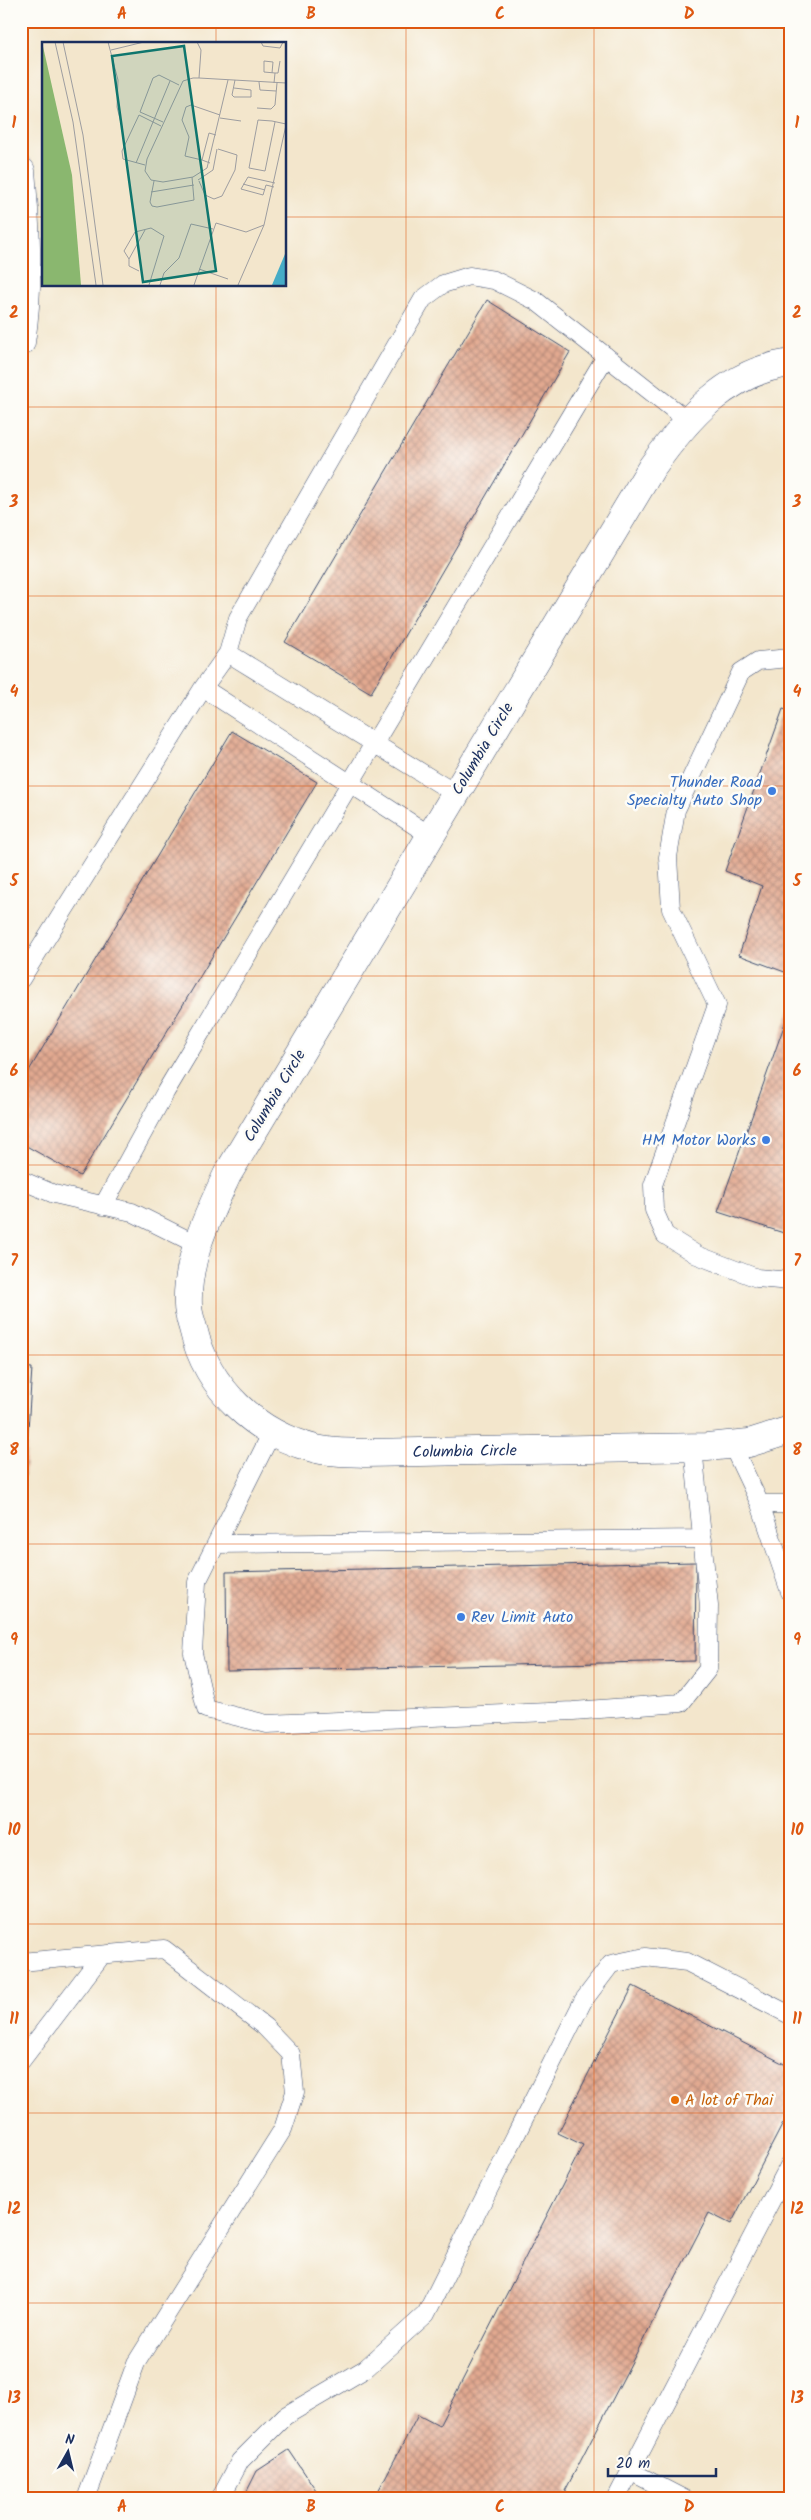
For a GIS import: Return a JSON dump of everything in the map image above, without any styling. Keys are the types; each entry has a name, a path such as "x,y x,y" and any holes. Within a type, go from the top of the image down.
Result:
{"street":[{"path":"21,171 27,273 25,316 21,342"},
{"name":"Columbia Circle","path":"790,363 778,364 743,378 710,399 679,429 652,467 227,1176 204,1226 191,1267 188,1306 197,1348 217,1385 245,1414 272,1432 318,1449 366,1453 693,1447 749,1443 790,1430"}],"lane":[{"path":"21,978 203,688 228,653 238,618 423,299 443,284 469,276 494,280 536,301 688,421"},
{"path":"103,1206 166,1091 606,356"},
{"path":"228,653 456,794"},
{"path":"790,658 758,661 741,672 676,810 668,857 671,909 717,1006 653,1185 654,1210 665,1235 697,1255 757,1278 790,1281"},
{"path":"203,688 431,836"},
{"path":"21,1180 54,1194 132,1212 198,1245"},
{"path":"272,1432 197,1582 193,1653 206,1709 267,1724 572,1711 681,1703 708,1669 709,1606 693,1447"},
{"path":"732,1445 760,1504 790,1592"},
{"path":"760,1504 790,1504"},
{"path":"216,1544 703,1539"},
{"path":"21,1962 164,1949 265,2028 291,2054 295,2092 283,2129 136,2363 86,2499"},
{"path":"21,2061 102,1955"},
{"path":"220,2499 240,2461 285,2416 365,2369 426,2314 583,2001 611,1964 645,1957 687,1962 790,2016"},
{"path":"616,2499 790,2164"},
{"path":"630,2472 684,2499"}],"building":[{"path":"487,300 570,352 371,693 285,642"},
{"name":"Thunder Road Specialty Auto Shop","path":"783,709 790,711 790,974 739,955 762,886 725,871"},
{"path":"232,731 317,782 80,1176 21,1143 21,1084"},
{"name":"HM Motor Works","path":"790,1009 790,1235 718,1212"},
{"path":"21,1367 32,1368 24,1491 21,1491"},
{"name":"Rev Limit Auto","path":"696,1562 695,1661 227,1671 226,1572"},
{"path":"633,1986 790,2067 790,2110 731,2224 709,2213 565,2491 579,2499 374,2499 418,2415 439,2426 583,2145 558,2133"},
{"path":"289,2450 322,2499 243,2499 257,2471"}],"place":[{"name":"Thunder Road Specialty Auto Shop","path":"772,791"},
{"name":"HM Motor Works","path":"766,1140"},
{"name":"Rev Limit Auto","path":"461,1617"},
{"name":"A lot of Thai","path":"675,2100"}]}
